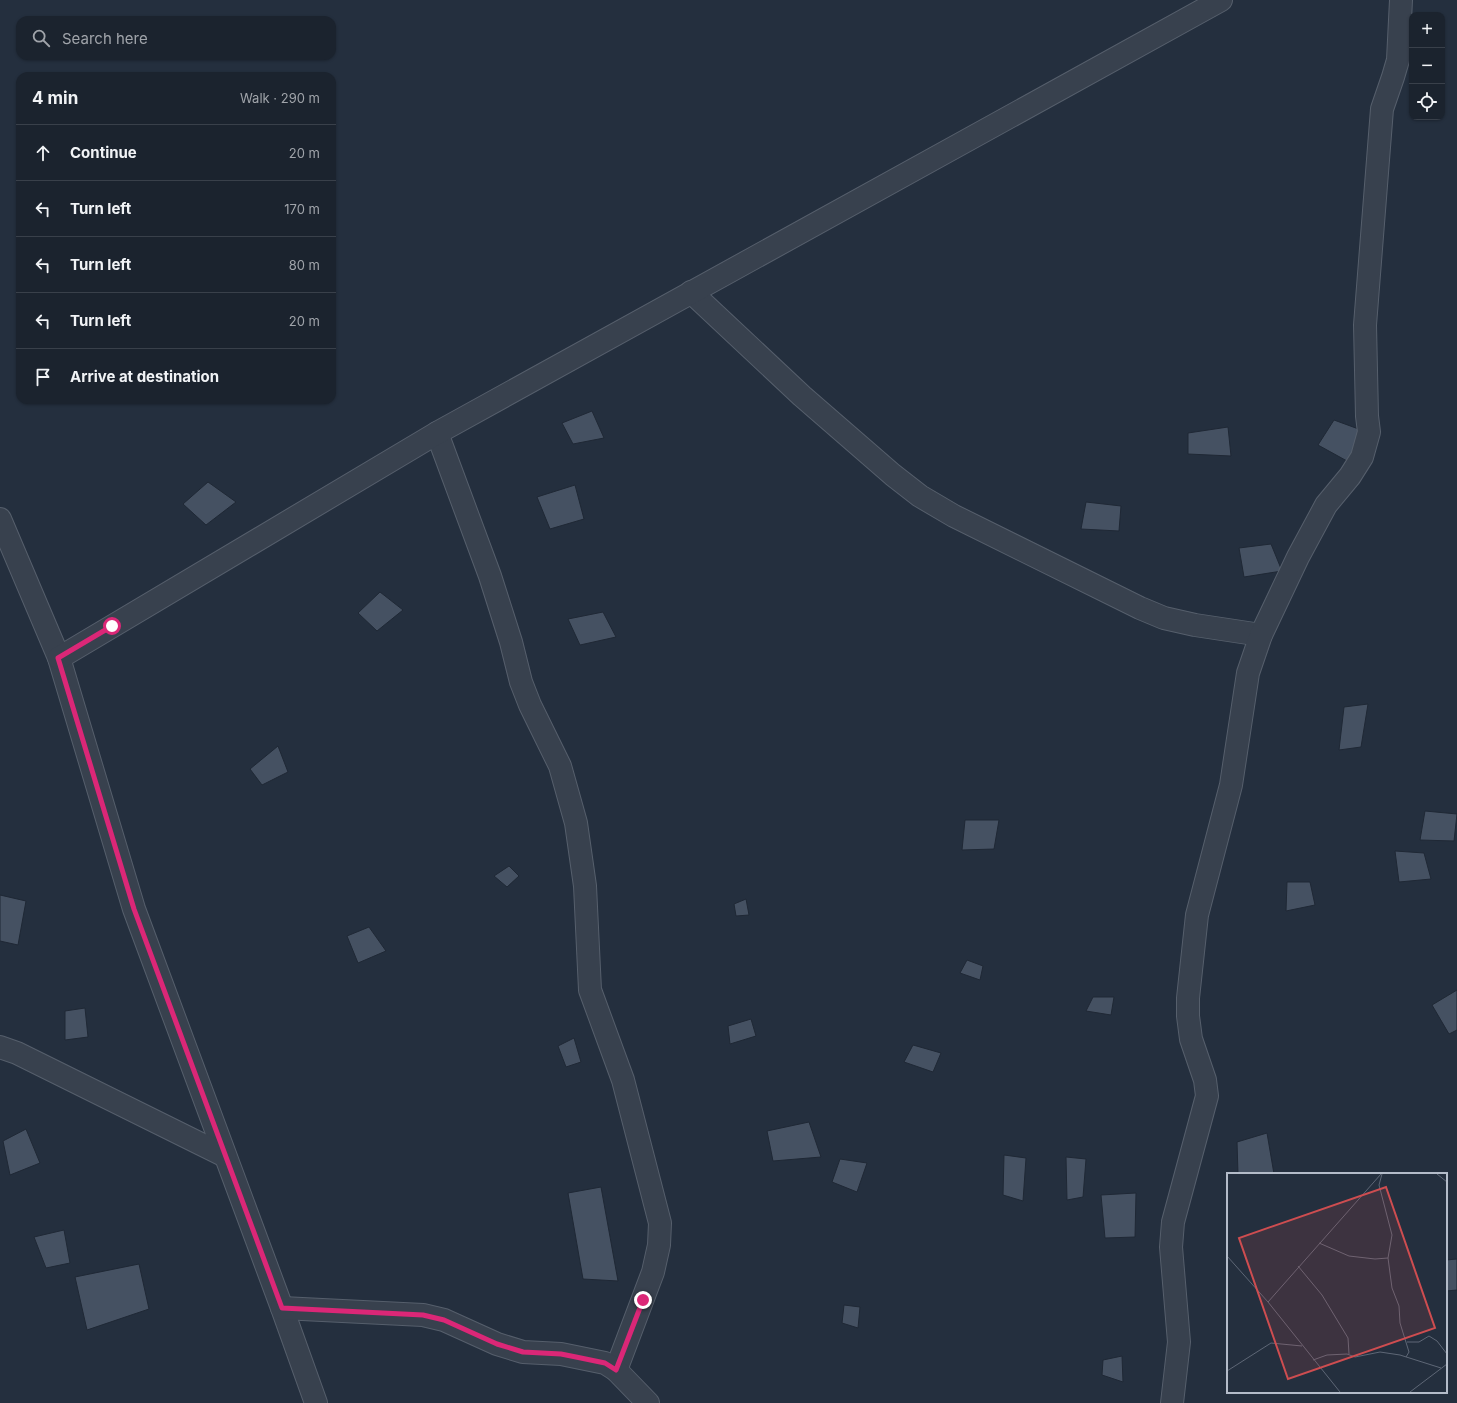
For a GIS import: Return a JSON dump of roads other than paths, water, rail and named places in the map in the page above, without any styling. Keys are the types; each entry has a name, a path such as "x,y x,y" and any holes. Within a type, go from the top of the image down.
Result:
{"street":[{"path":"58,658 436,433 1220,0"},
{"path":"1172,1403 1179,1342 1170,1247 1174,1222 1207,1096 1205,1080 1191,1039 1188,1016 1188,998 1198,915 1230,785 1248,673 1261,635 1312,530 1326,505 1350,476 1358,463 1362,456 1368,437 1365,325 1382,109 1398,60 1401,0"},
{"path":"691,292 802,396 893,475 920,496 954,516 1140,608 1164,618 1261,635"},
{"path":"436,433 490,576 511,642 521,682 530,705 560,766 576,823 585,886 590,990 623,1080 660,1223 660,1245 653,1272 616,1370"},
{"path":"0,519 58,658 134,909 316,1403"},
{"path":"0,1047 17,1053 225,1156"},
{"path":"282,1308 423,1315 444,1320 497,1344 523,1352 561,1354 605,1363 616,1370 648,1403"}]}
